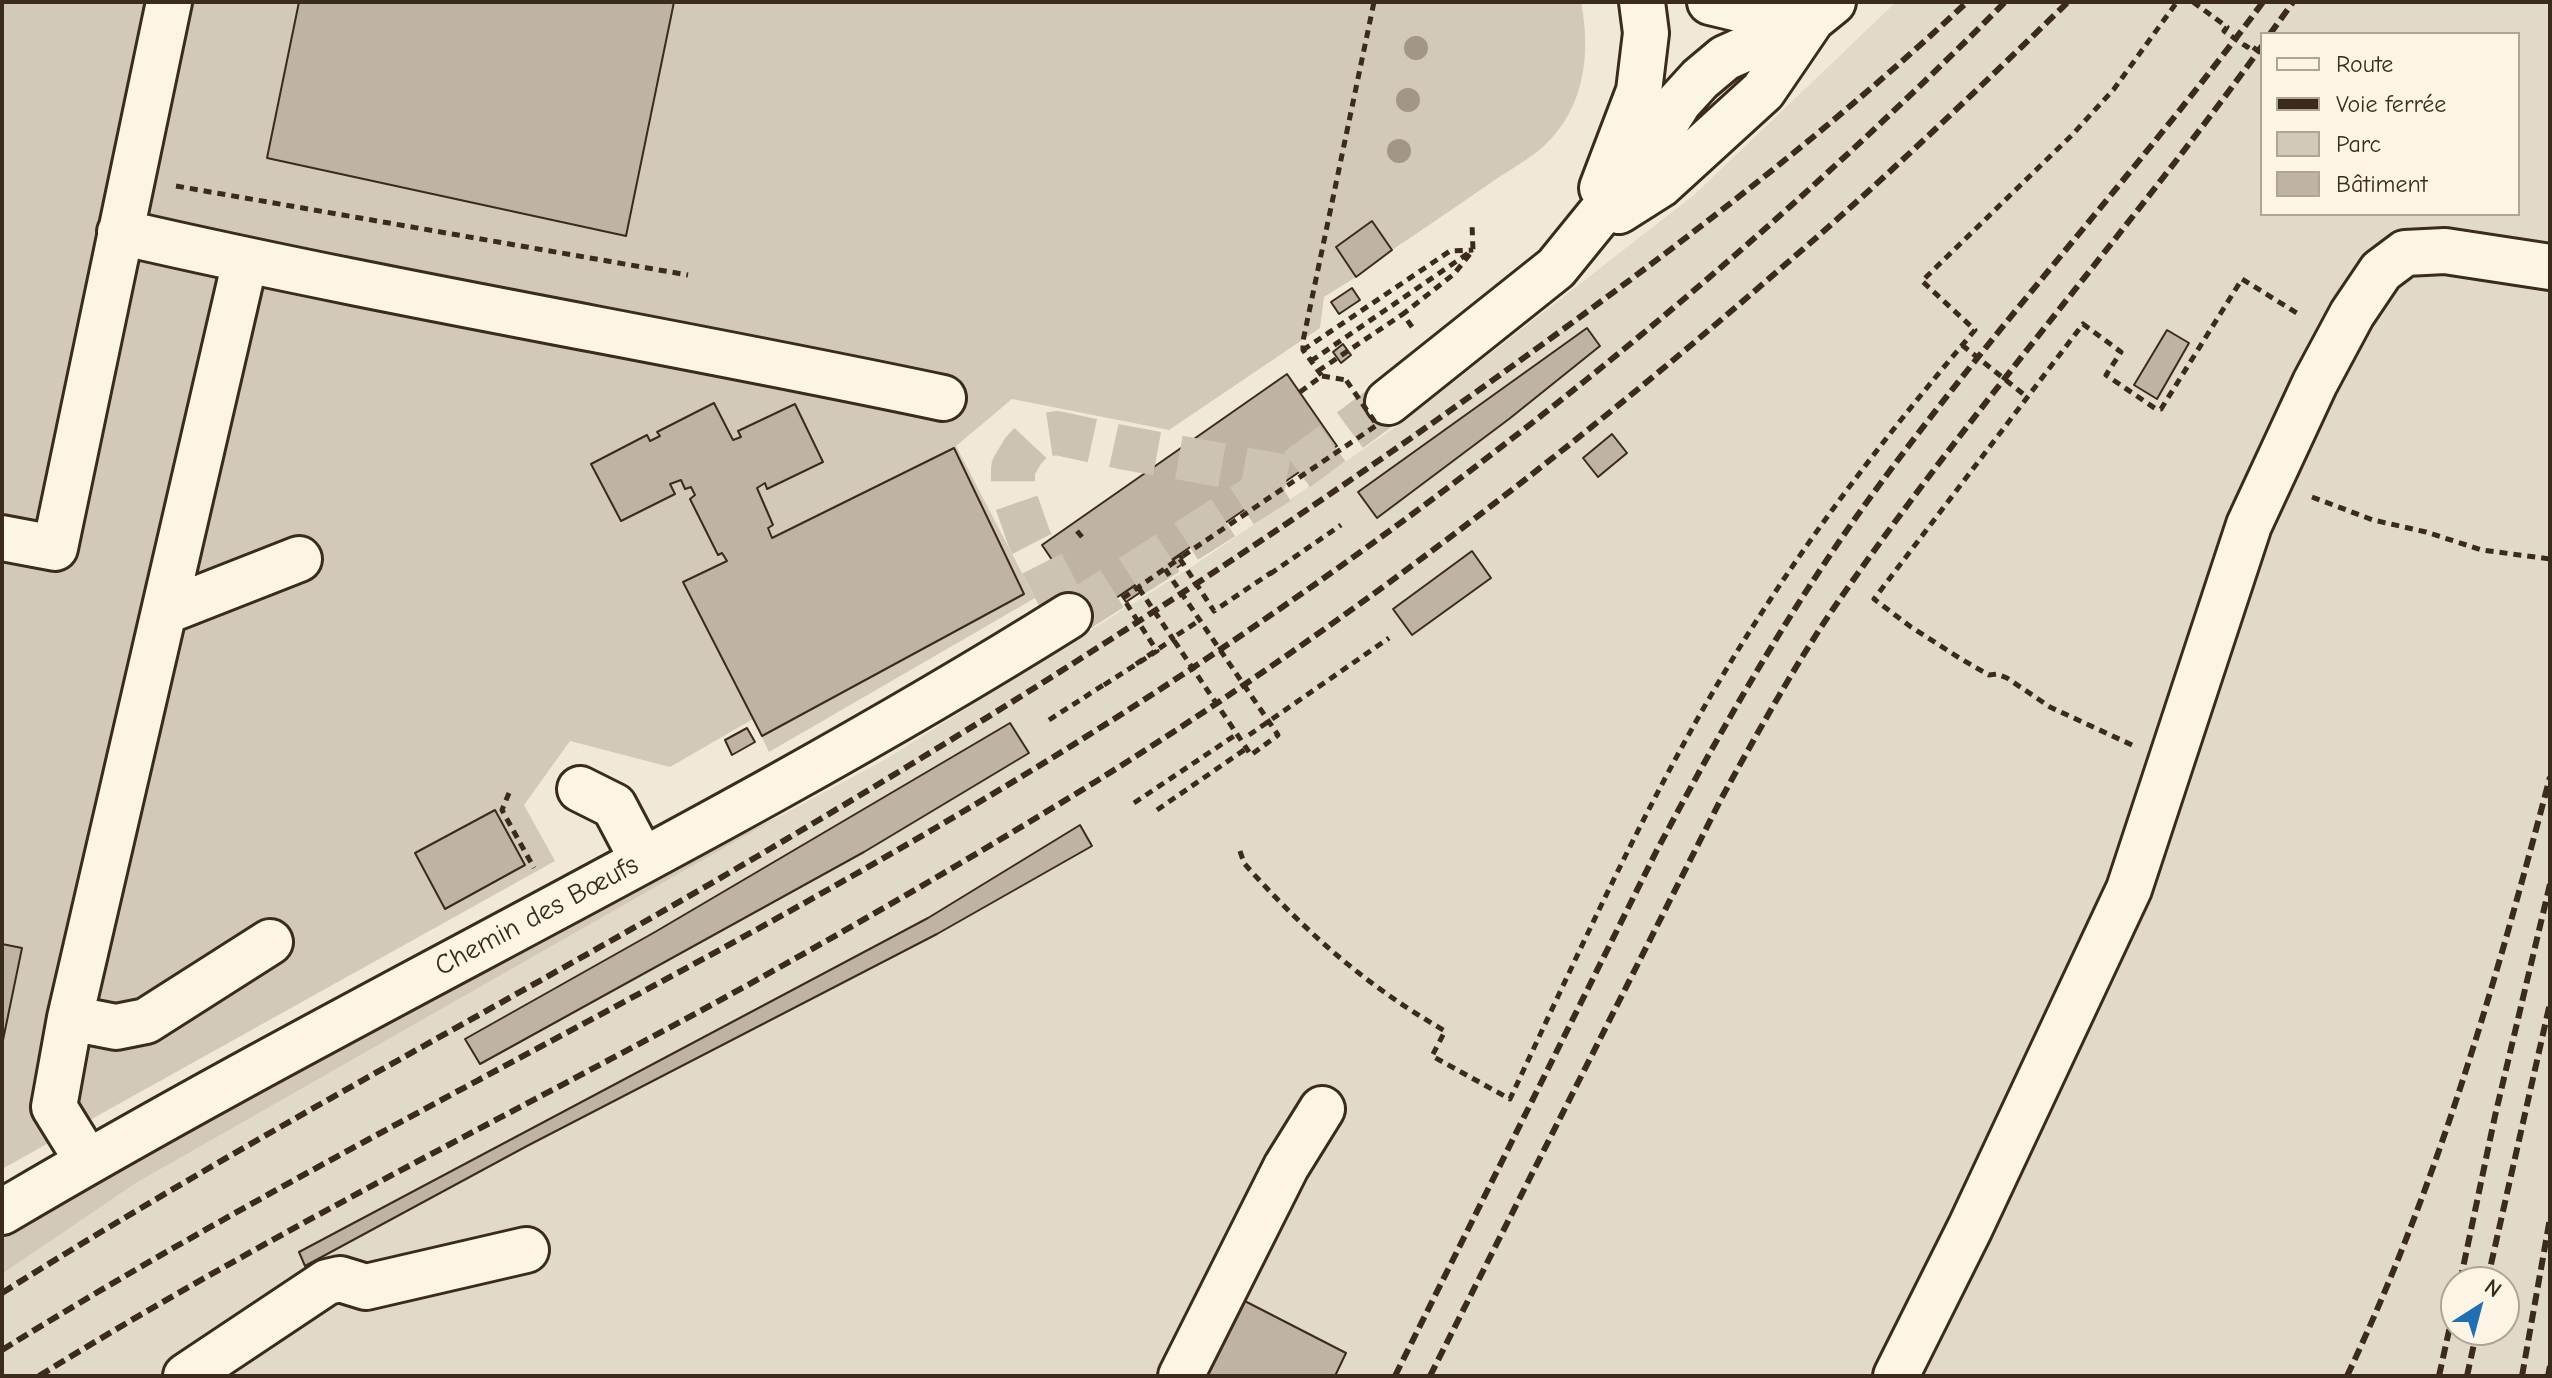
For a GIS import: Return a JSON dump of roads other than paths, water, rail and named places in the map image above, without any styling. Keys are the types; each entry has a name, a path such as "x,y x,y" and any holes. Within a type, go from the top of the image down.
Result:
{"street":[{"path":"2,538 55,548 169,2"},
{"path":"1584,235 1639,91 1646,33 1642,2"},
{"path":"1710,2 1756,13 1822,10"},
{"path":"1388,402 1556,268 1584,235 1660,185 1763,91 1822,10"},
{"path":"120,232 245,261 760,359 943,398"},
{"path":"1896,1376 1977,1214 2129,889 2249,525 2338,339 2381,271 2405,253 2445,251 2550,267"},
{"path":"88,1162 54,1107 70,1018 245,261"},
{"path":"164,612 299,559"},
{"name":"Chemin des Bœufs","path":"2,1212 88,1162 865,739 1069,616"},
{"path":"580,789 614,806 642,859"},
{"path":"70,1018 116,1027 146,1021 270,942"},
{"path":"1181,1376 1286,1167 1322,1109"},
{"path":"186,1376 327,1282 340,1279 366,1287 526,1250"}],"tunnel":[{"path":"1287,477 1057,433 1037,436 1023,451 1013,468 1013,492 1029,538 1069,616 1287,477 1388,402"}],"railway":[{"path":"2,1293 246,1147 764,852 974,725 1182,593 1385,456 1672,248 1852,104 1967,2"},
{"path":"2,1350 238,1211 840,883 1100,728 1239,637 1508,442 1638,338 1764,230 1886,118 2005,2"},
{"path":"39,1376 271,1241 775,970 989,846 1186,724 1364,601 1621,403 1859,200 2068,2"},
{"path":"1395,1376 1656,852 1735,709 1820,569 1929,419 2170,123 2263,2"},
{"path":"2271,32 2293,2"},
{"path":"1430,1376 1721,799 1810,645 1892,525 1944,456 2211,116 2260,49"},
{"path":"2347,1376 2380,1304 2437,1156 2486,1006 2550,777"},
{"path":"2463,1266 2550,884"},
{"path":"2491,1266 2550,1003"},
{"path":"2522,1376 2550,1218"},
{"path":"2439,1376 2446,1346"},
{"path":"2467,1376 2474,1346"},
{"path":"2548,1376 2550,1366"}]}
